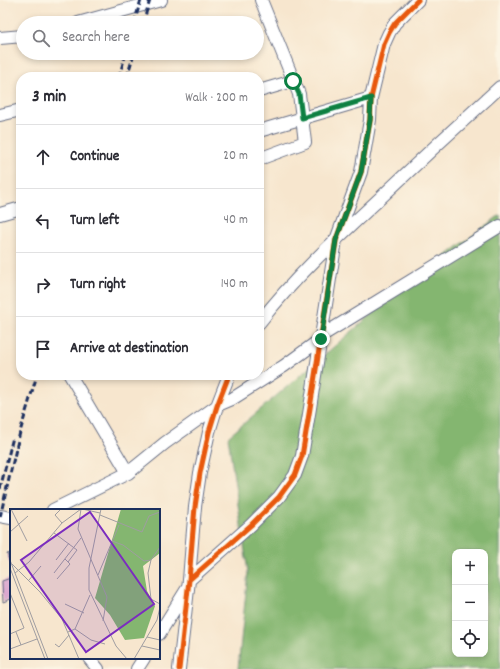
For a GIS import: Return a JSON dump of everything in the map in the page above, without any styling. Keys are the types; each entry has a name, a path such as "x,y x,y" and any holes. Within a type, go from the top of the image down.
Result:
{"street":[{"path":"97,16 130,4 161,0"},
{"path":"261,0 299,94 305,142 264,157"},
{"path":"160,632 189,584 279,497 295,476 302,456 336,240 361,172 370,120 371,98 384,44 395,23 418,0"},
{"path":"0,38 16,37"},
{"path":"264,90 293,81"},
{"path":"264,317 305,269 500,86"},
{"path":"264,129 371,98"},
{"path":"0,115 16,111"},
{"path":"0,214 16,209"},
{"path":"264,379 284,366 321,337 500,226"},
{"path":"73,380 128,473"},
{"path":"178,669 189,584 195,507 199,480 209,432 226,380"},
{"path":"55,509 128,473 165,443 217,405 232,399 262,380"},
{"path":"0,516 10,518"},
{"path":"90,659 98,669"},
{"path":"137,669 143,659"}],"green space":[{"path":"500,215 500,669 238,669 248,572 228,437 398,292"}],"building":[{"path":"10,553 10,564 7,554"},
{"path":"10,578 10,599 3,602 2,581"}],"railway":[{"path":"136,16 141,0"},
{"path":"145,16 150,0"},
{"path":"120,72 124,60"},
{"path":"128,72 132,60"},
{"path":"0,517 20,432 36,380"},
{"path":"0,489 13,437"}],"cycle path":[{"path":"189,580 251,525 279,497 295,475 302,456 336,240 361,172 370,120 371,98 384,44 395,23 418,0"},
{"path":"179,669 189,580 195,507 200,473 209,432 227,380"}],"route":[{"path":"293,81 299,94 302,118 371,98 370,120 361,172 336,240 321,339"}]}
